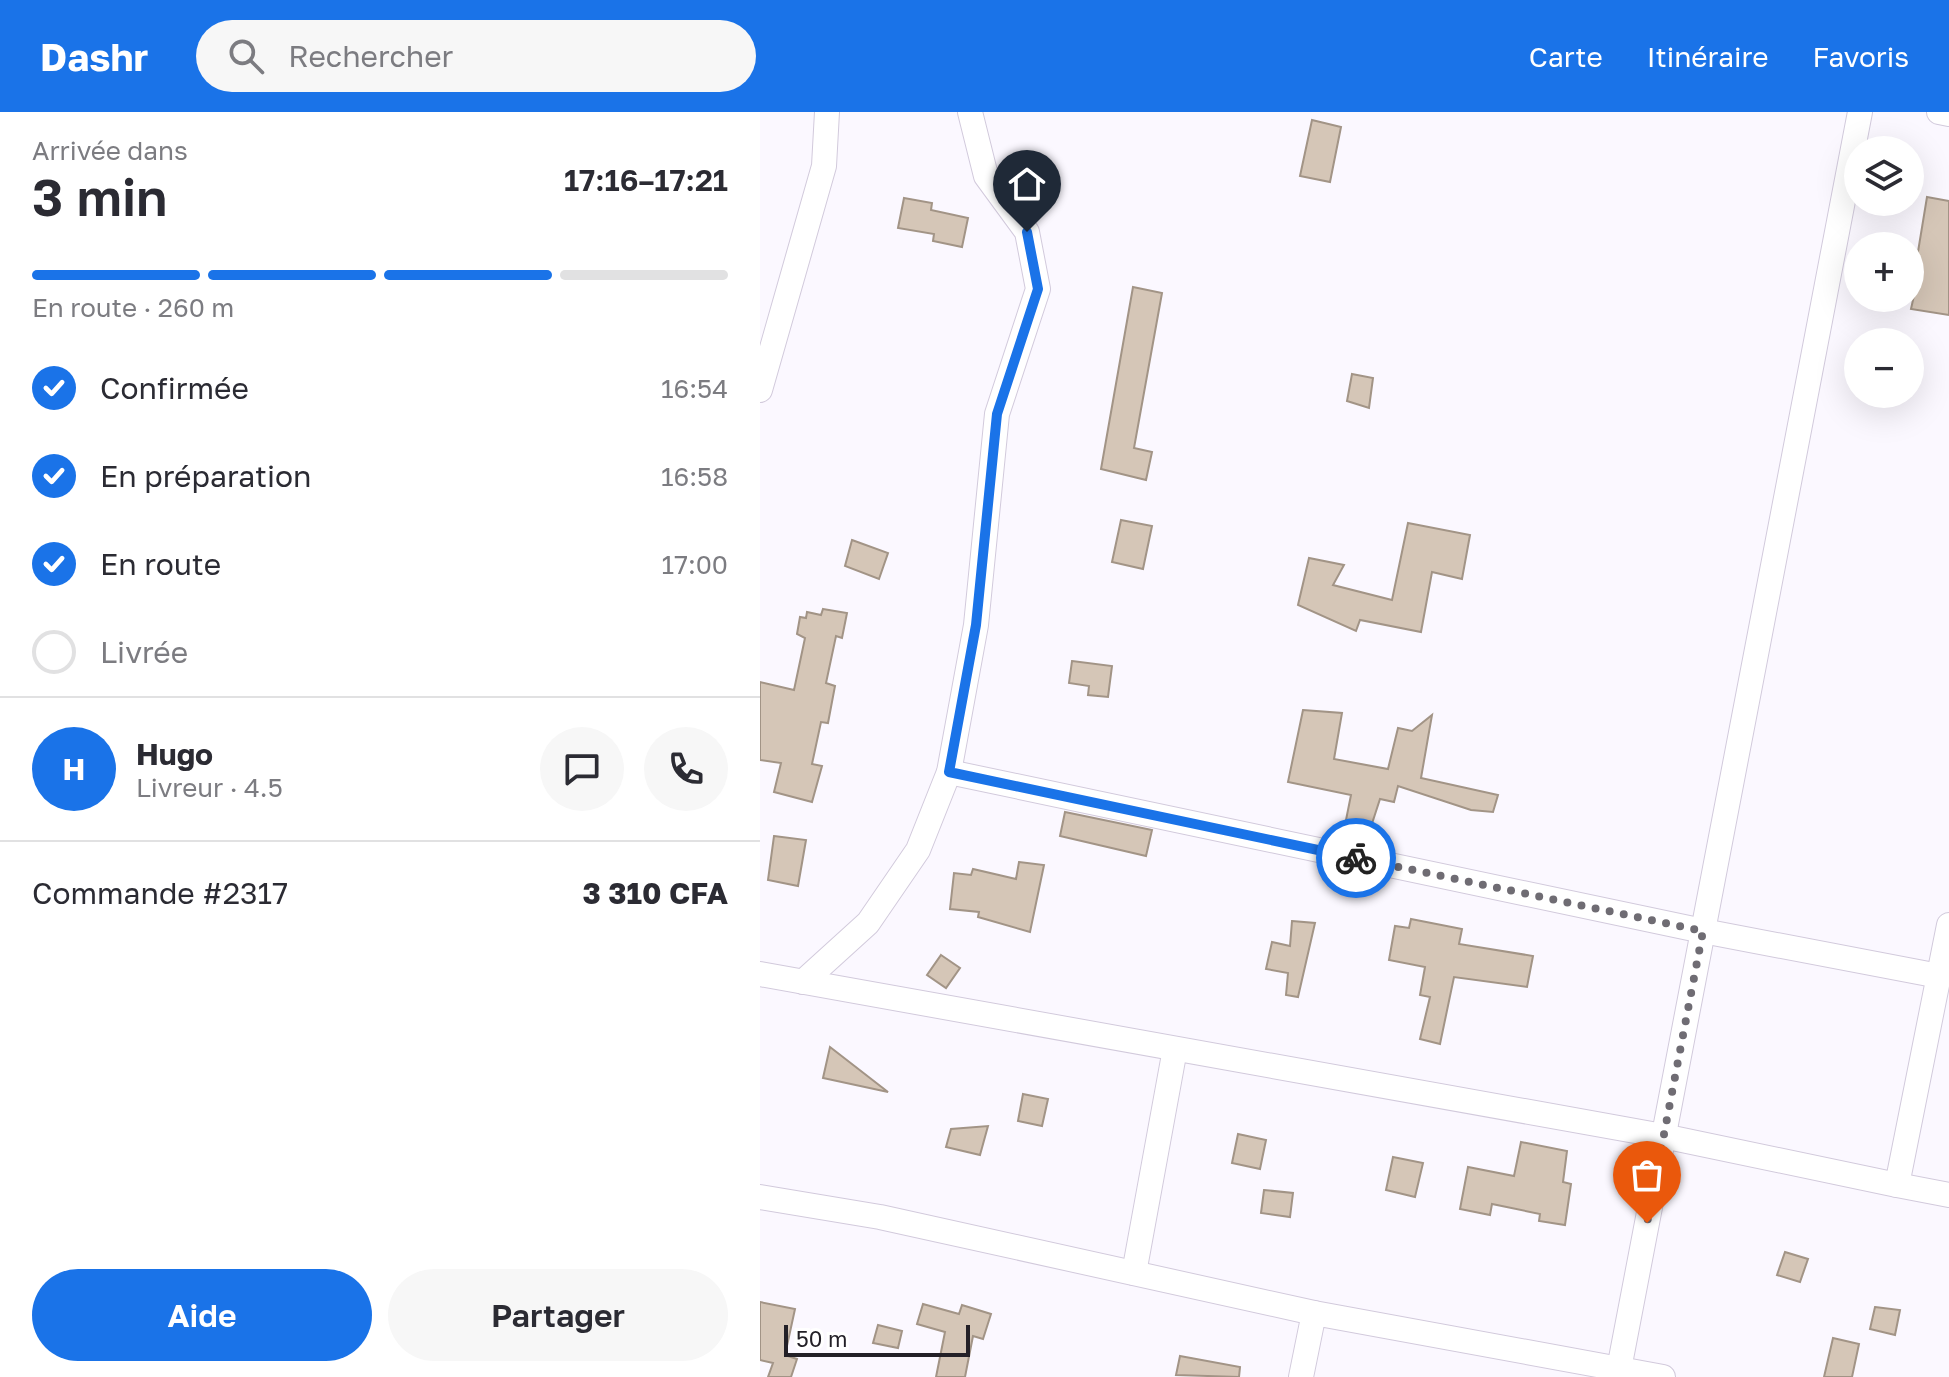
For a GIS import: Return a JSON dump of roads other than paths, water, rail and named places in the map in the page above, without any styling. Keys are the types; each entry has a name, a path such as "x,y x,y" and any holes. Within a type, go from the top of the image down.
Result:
{"street":[{"path":"760,390 824,166 827,112"},
{"path":"803,982 868,923 885,899 918,850 949,772 976,625 997,414 1038,289 1027,232 986,176 970,112"},
{"path":"1619,1369 1860,112"},
{"path":"1939,112 1949,114"},
{"path":"949,772 1703,931 1939,976"},
{"path":"1897,1185 1949,925"},
{"path":"760,974 1663,1136 1949,1195"},
{"path":"1134,1273 1175,1049"},
{"path":"760,1197 880,1217 1314,1313 1663,1377"},
{"path":"1301,1377 1314,1313"}]}
